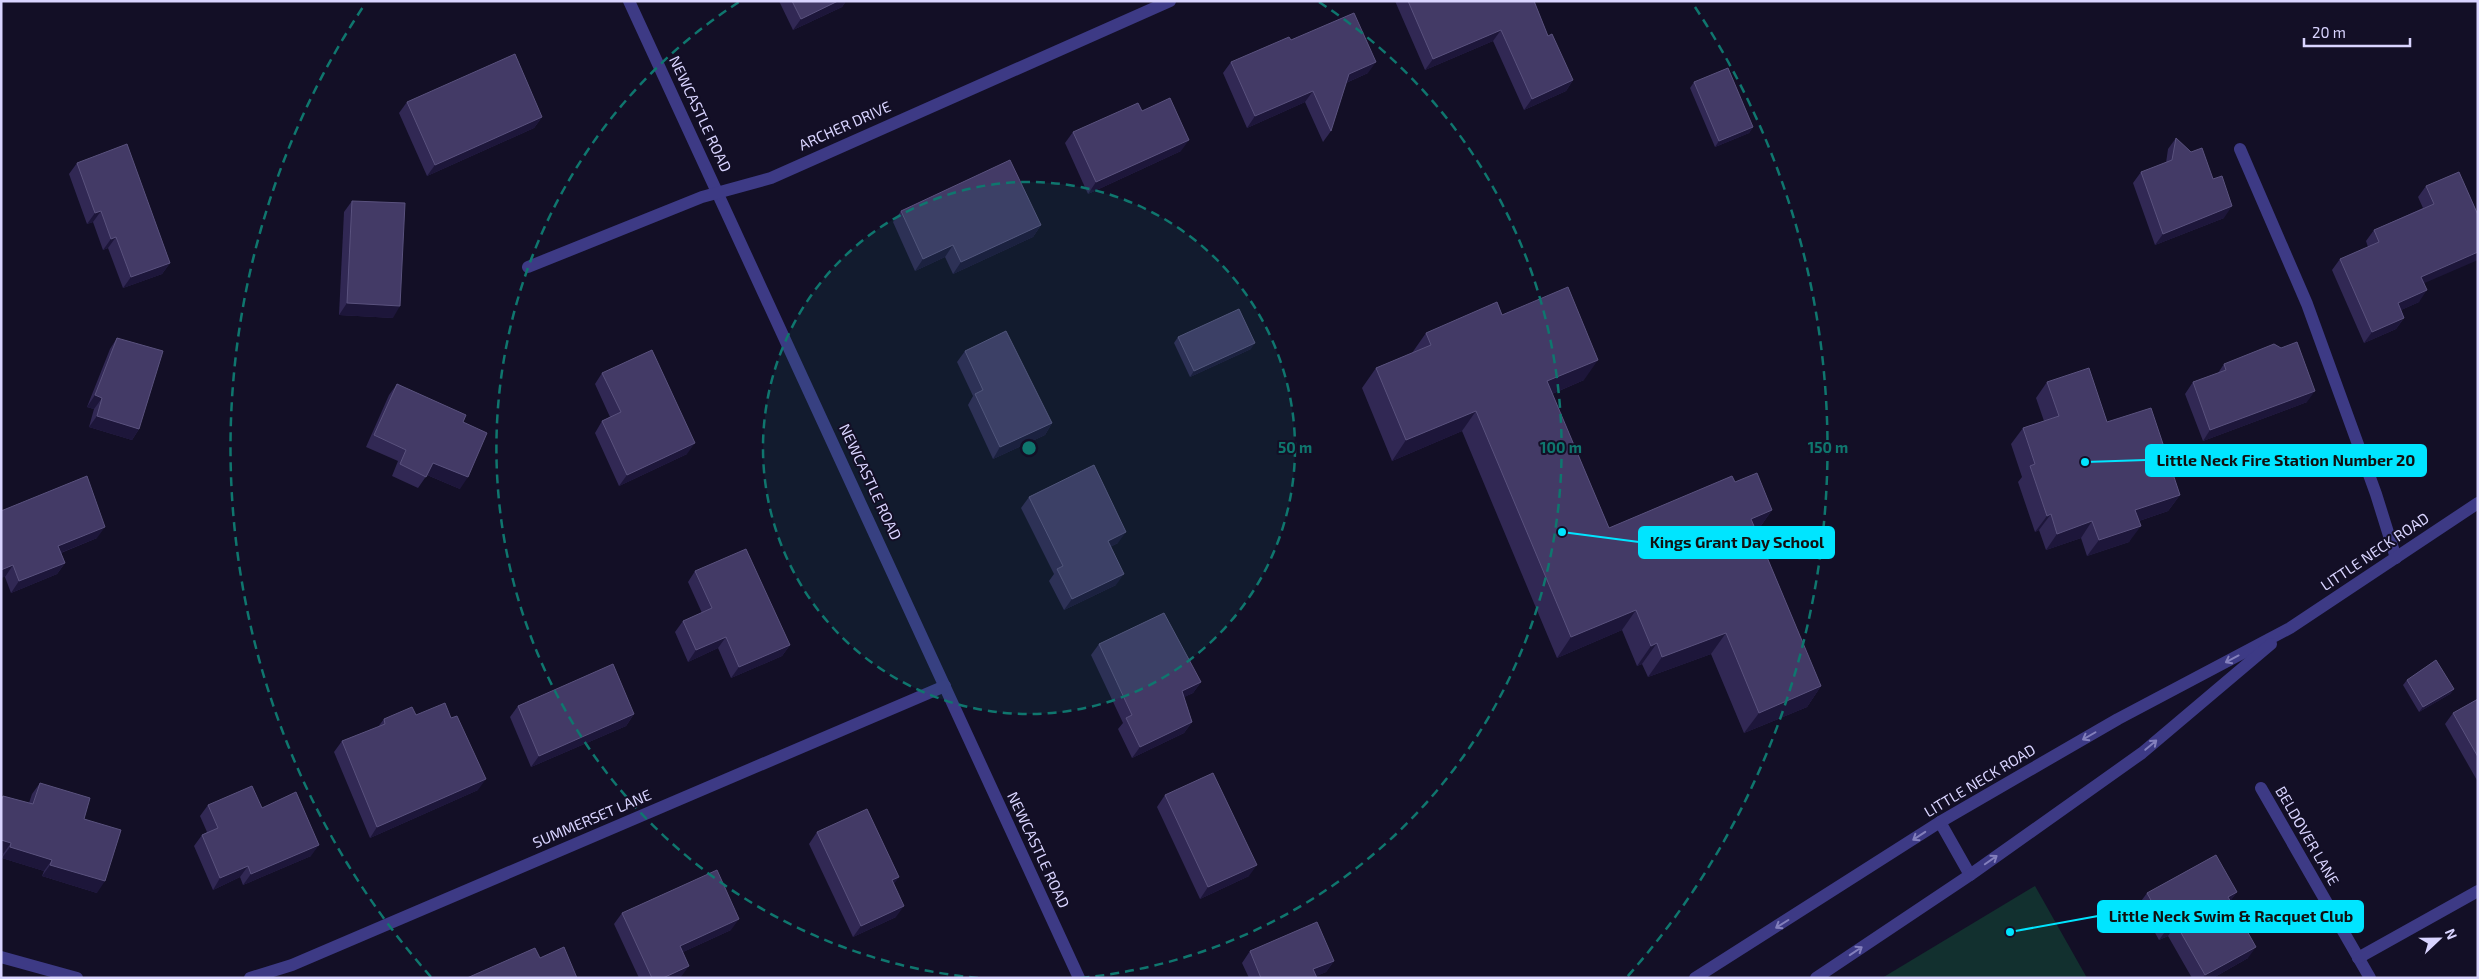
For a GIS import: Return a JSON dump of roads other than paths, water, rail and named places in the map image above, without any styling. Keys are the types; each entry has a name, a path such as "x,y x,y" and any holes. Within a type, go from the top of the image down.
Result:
{"street":[{"name":"NEWCASTLE ROAD","path":"629,1 1079,978"},
{"name":"ARCHER DRIVE","path":"528,267 702,197 771,178 1170,1"},
{"path":"2240,149 2307,304 2376,494 2396,558"},
{"name":"LITTLE NECK ROAD","path":"1694,978 1940,822 2118,719 2290,628 2478,503"},
{"name":"LITTLE NECK ROAD","path":"1816,978 1970,875 2142,753 2290,628"},
{"name":"SUMMERSET LANE","path":"250,978 292,965 945,686"},
{"name":"BELDOVER LANE","path":"2261,788 2370,978"},
{"path":"1940,822 1970,875"},
{"path":"2358,958 2478,891"},
{"path":"1,957 77,978"}],"place":[{"name":"Little Neck Fire Station Number 20","path":"2085,462"},
{"name":"Kings Grant Day School","path":"1562,532"},
{"name":"Little Neck Swim & Racquet Club","path":"2010,932"}]}
